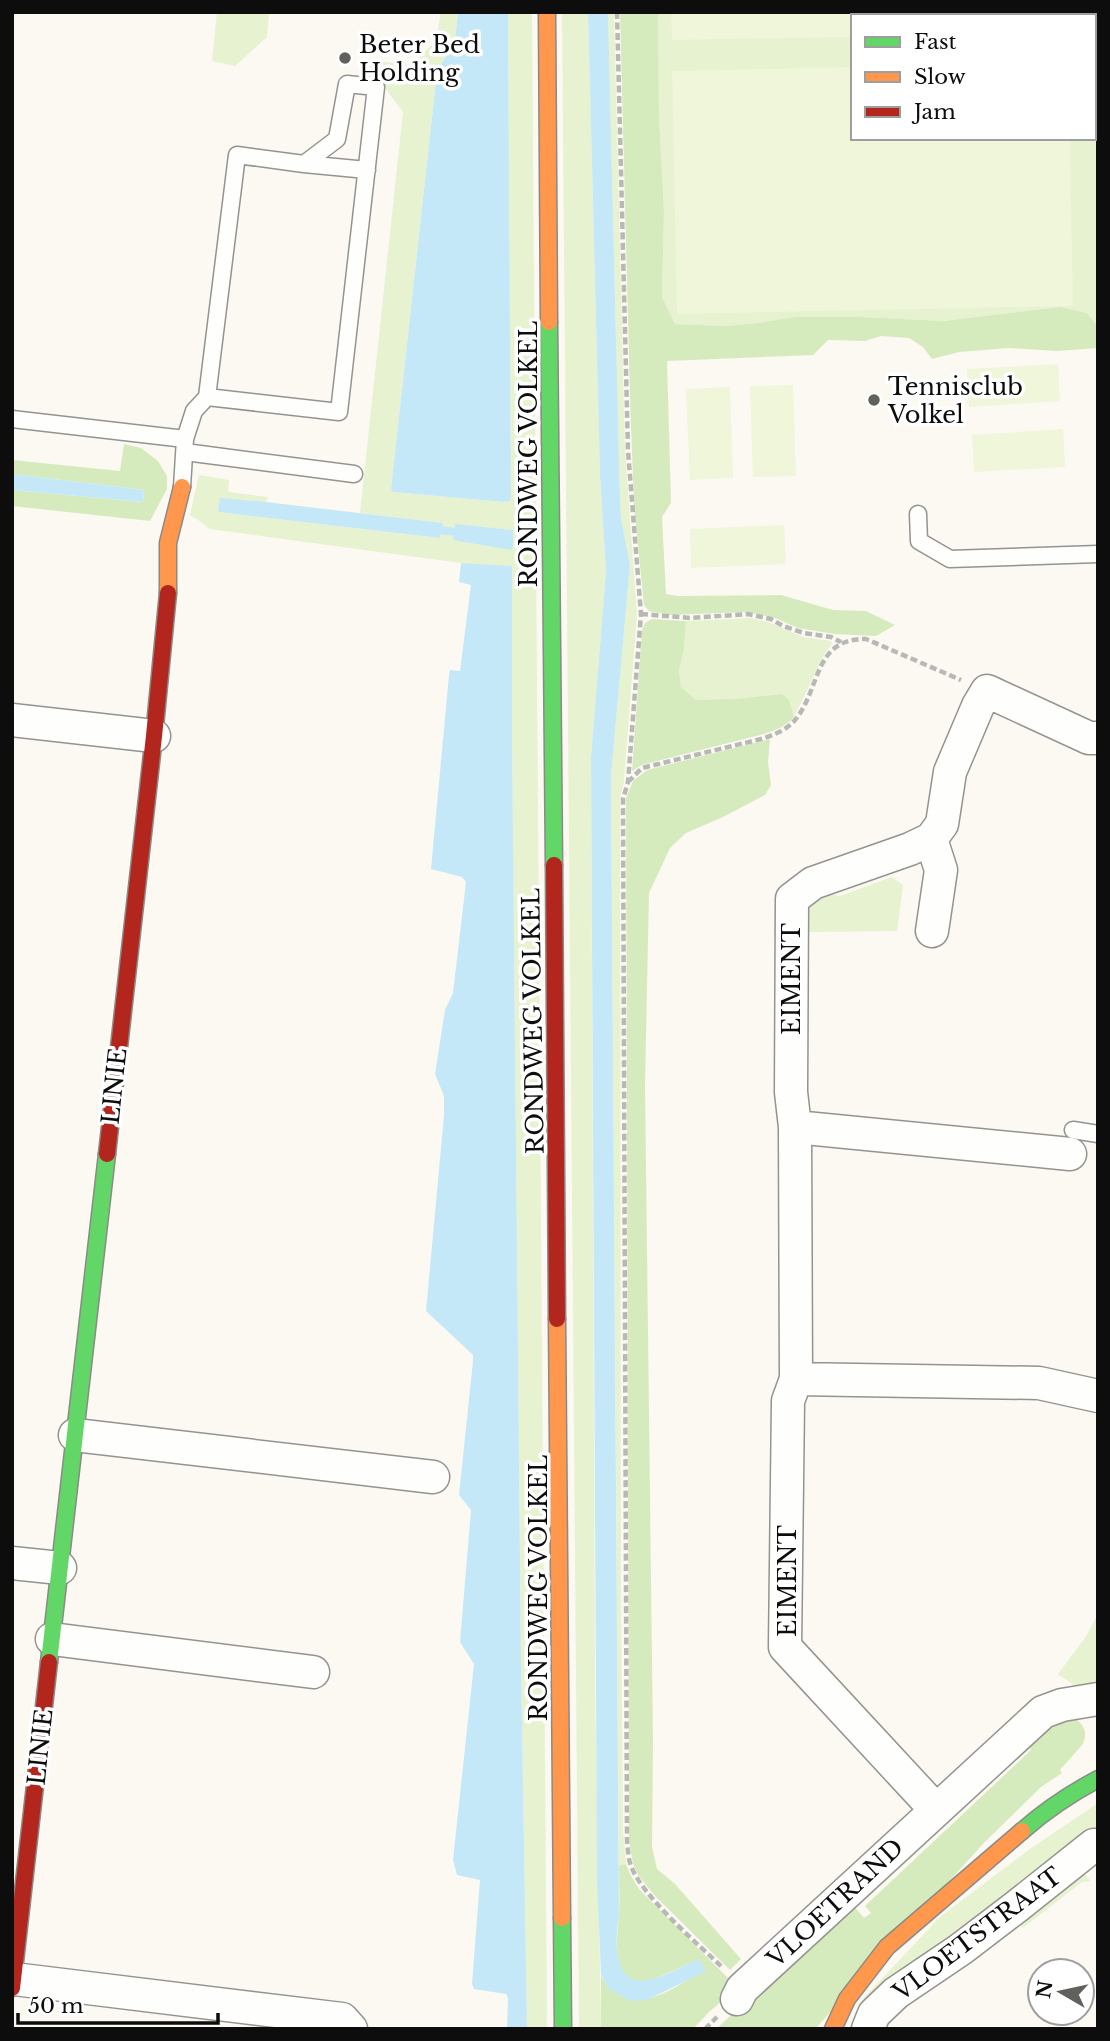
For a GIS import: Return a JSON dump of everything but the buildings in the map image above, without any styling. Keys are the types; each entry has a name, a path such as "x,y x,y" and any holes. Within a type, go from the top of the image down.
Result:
{"main road":[{"name":"RONDWEG VOLKEL","path":"547,12 563,2029"},
{"name":"LINIE","path":"13,1984 154,736 168,601 167,542 182,487"},
{"path":"833,2029 847,1999 887,1947 1042,1813 1098,1779"}],"street":[{"path":"932,931 941,870 931,839 942,824 950,772 978,706 988,691 1089,738 1098,738"},
{"path":"12,720 154,736"},
{"name":"EIMENT","path":"931,839 813,883 792,899 791,1092 795,1127 796,1379 788,1401 786,1647 936,1810"},
{"path":"795,1127 1072,1142"},
{"path":"796,1379 1039,1383 1098,1396"},
{"path":"75,1435 433,1477"},
{"path":"12,1563 60,1568"},
{"path":"52,1639 313,1672"},
{"name":"VLOETRAND","path":"739,1994 1043,1712 1062,1705 1098,1699"},
{"name":"VLOETSTRAAT","path":"868,2029 874,2014 896,1993 1016,1908 1094,1844"},
{"path":"13,1984 342,2019 351,2029"}],"lane":[{"path":"207,397 340,412 376,87 347,84 337,139 304,164"},
{"path":"182,487 185,446 194,411 207,397 237,155 367,170"},
{"path":"12,419 354,474"},
{"path":"918,514 919,541 950,559 1098,554"},
{"path":"1072,1142 1098,1134"}],"path":[{"path":"617,12 628,451 641,614 628,782 623,799 627,1841 630,1862 647,1891 679,1926 731,1975 739,1994"},
{"path":"641,614 691,618 748,614 771,619 804,633 831,637 842,642"},
{"path":"628,782 642,768 778,733 794,722 824,658 842,642 853,639 866,639 988,691"}],"green space":[{"path":"217,12 269,12 267,37 235,66 212,61"},
{"path":"441,12 458,12 455,40 437,72 391,489 393,492 504,502 511,497 508,12 532,12 547,2029 527,2029 521,1661 512,567 461,563 210,529 190,515 199,475 229,480 228,492 268,497 266,502 220,499 218,512 440,538 441,533 453,534 453,540 513,547 513,530 455,525 454,530 442,529 442,523 360,513 403,112 368,65 370,60 408,65 436,42"},
{"path":"562,12 588,12 600,476 606,571 591,757 595,1689 601,2029 579,2029"},
{"path":"608,12 614,12 625,450 637,614 624,781 620,799 621,1591 623,1830 626,1864 619,1866 611,776 630,565 620,499"},
{"path":"620,12 658,12 664,213 662,297 675,324 726,326 795,317 943,321 1060,307 1087,313 1098,327 1098,348 1057,351 1009,348 959,352 932,359 923,347 909,338 881,336 865,341 828,340 813,355 667,361 671,503 662,517 666,594 781,595 833,610 866,611 895,625 876,636 834,634 798,628 775,618 748,612 670,615 649,611 644,605 634,506"},
{"path":"658,12 1097,12 1098,327 1087,313 1060,307 943,321 795,317 726,326 675,324 662,297 664,213"},
{"path":"671,12 1070,12 851,14 851,37 672,40"},
{"path":"851,67 851,140 1070,140 1073,306 677,314 672,71"},
{"path":"1058,364 1060,401 969,407 967,369"},
{"path":"793,385 796,476 753,477 750,386"},
{"path":"730,387 733,478 690,480 686,389"},
{"path":"1063,429 1065,467 974,472 972,435"},
{"path":"124,444 141,448 158,461 167,476 167,489 150,521 12,506 12,490 143,502 144,490 12,474 12,460 120,471"},
{"path":"784,525 786,564 691,568 690,529"},
{"path":"751,618 769,622 803,637 831,641 832,644 794,717 789,700 696,700 681,687 679,670 686,621"},
{"path":"652,619 686,621 679,670 681,687 696,700 782,694 789,700 794,717 788,723 764,734 642,765 632,771 642,630 645,623"},
{"path":"770,739 768,762 771,785 765,795 686,833 670,848 649,893 645,1084 652,1847 657,1869 675,1884 741,1959 730,1970 656,1897 638,1875 633,1864 629,1840 626,798 633,781 647,770"},
{"path":"892,877 903,885 897,931 805,932 805,910 822,893 840,896"},
{"path":"1098,1614 1098,1685 1078,1688 1058,1674 1085,1638"},
{"path":"1072,1717 1084,1728 1085,1736 1083,1744 1060,1770 1062,1773 1041,1787 982,1845 815,2029 716,2029 852,1904 864,1918 871,1913 865,1906 1031,1750 1027,1745 1046,1726"},
{"path":"1098,1803 1098,1829 1079,1841 994,1910 861,2001 941,1916 1030,1849"},
{"path":"626,1864 639,1889 731,1981 730,1994 693,2029 601,2029 601,1975 621,1996 643,1999 666,1992 698,1974 699,1960 644,1981 629,1978 623,1971 617,1953 619,1866"},
{"path":"1074,1872 1086,1875 1090,1881 1082,1882 1023,1928 1016,1920"}],"water":[{"path":"458,12 508,12 511,497 510,501 504,502 393,492 391,489 437,72 455,40"},
{"path":"588,12 608,12 620,499 630,565 611,776 619,1916 617,1948 622,1968 627,1976 636,1980 660,1976 699,1959 706,1971 647,2000 631,2001 609,1989 601,1975 597,1880 591,757 606,571 600,476"},
{"path":"12,474 144,490 143,502 12,490"},
{"path":"220,498 443,523 440,538 218,512"},
{"path":"455,524 513,530 513,547 511,550 453,540"},
{"path":"461,563 512,566 521,1661 527,2029 507,2029 506,1994 474,1989 472,1984 480,1880 457,1875 453,1860 474,1664 460,1642 471,1510 459,1495 473,1355 426,1311 444,1115 444,1096 435,1074 445,1010 453,993 466,882 462,877 431,869 449,675 450,670 460,671 471,585 459,582"}],"waterway":[{"path":"431,529 463,533"}],"traffic: fast":[{"path":"549,322 554,865"},
{"path":"49,1662 107,1154"},
{"path":"1022,1831 1058,1803 1098,1779"},
{"path":"562,1918 563,2029"}],"traffic: slow":[{"path":"547,12 549,322"},
{"path":"168,593 168,543 182,487"},
{"path":"557,1319 562,1918"},
{"path":"833,2029 847,1999 887,1947 1022,1831"}],"traffic: jam":[{"path":"107,1154 168,593"},
{"path":"554,865 557,1319"},
{"path":"12,1988 49,1662"}],"place":[{"name":"Beter Bed Holding","path":"345,58"},
{"name":"Tennisclub Volkel","path":"874,400"}]}
